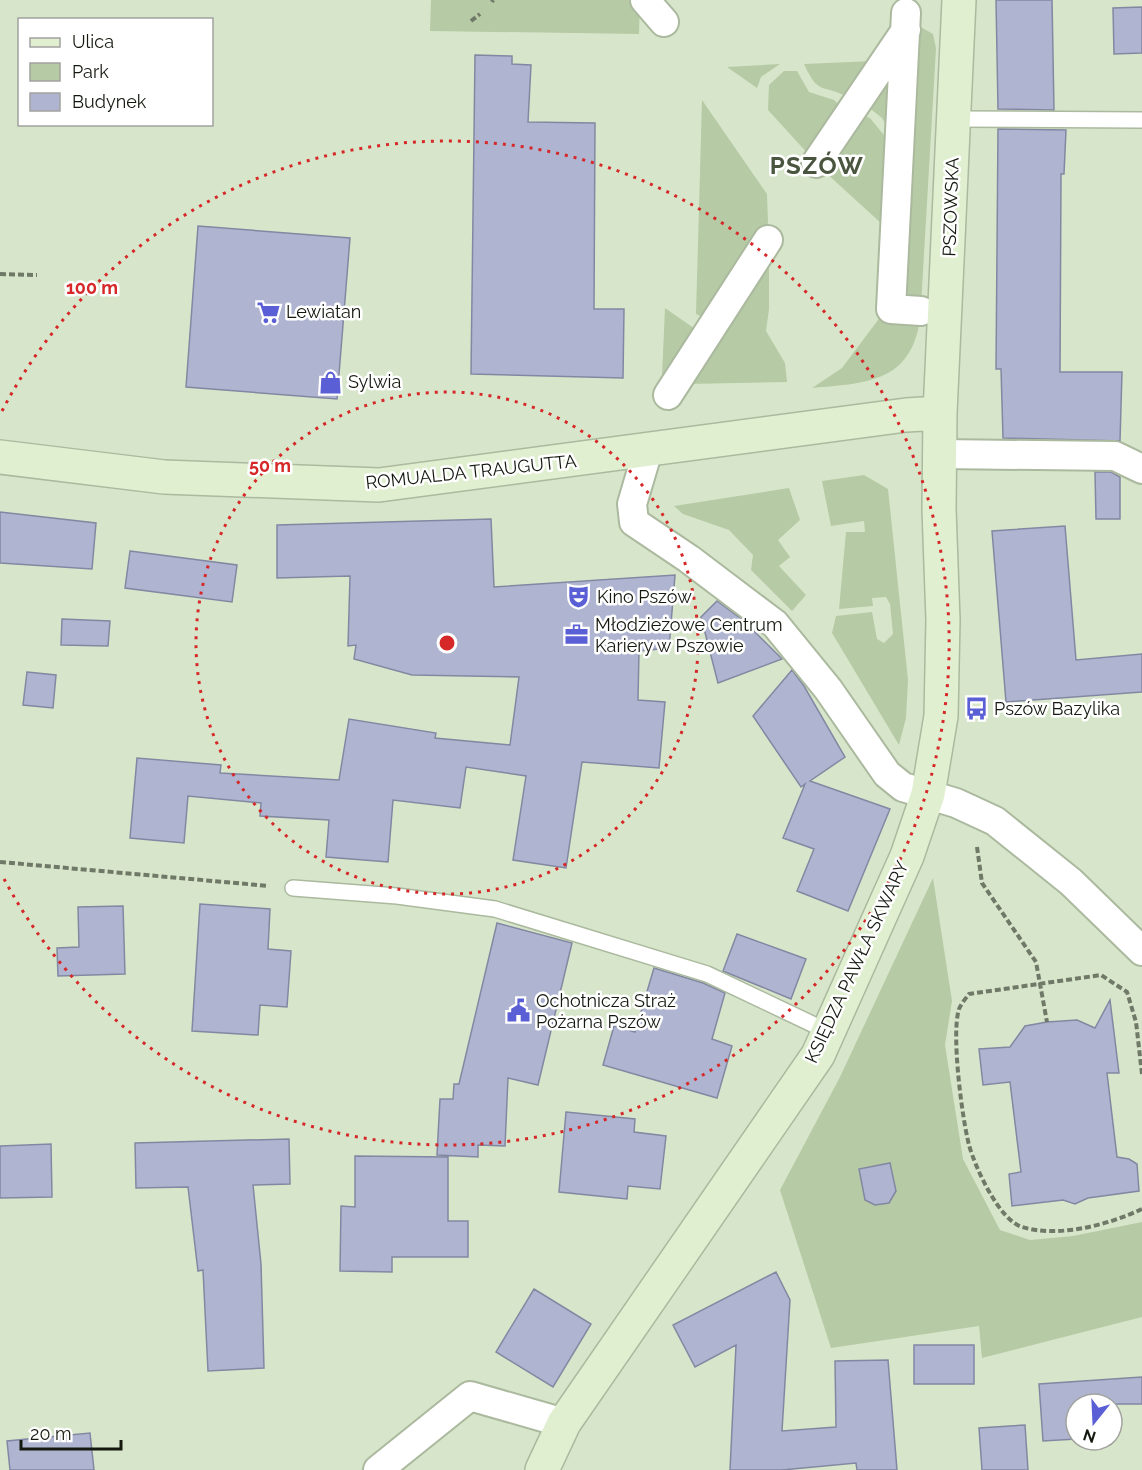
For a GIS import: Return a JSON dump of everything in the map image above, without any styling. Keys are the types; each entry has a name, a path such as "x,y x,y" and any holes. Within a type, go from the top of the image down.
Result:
{"main road":[{"name":"PSZOWSKA","path":"940,413 959,0"},
{"name":"ROMUALDA TRAUGUTTA","path":"0,457 164,477 379,485 906,415 940,413"},
{"name":"KSIĘDZA PAWŁA SKWARY","path":"542,1470 564,1423 705,1221 757,1140 818,1055 907,856 928,794 941,716 940,413"}],"street":[{"path":"645,0 664,22"},
{"path":"816,163 906,21 886,309 921,311"},
{"path":"668,395 768,240"},
{"path":"648,450 632,504 634,522 689,559 775,624 828,689 887,774 903,787 928,794 995,821 1071,882 1138,946"},
{"path":"940,454 1115,456 1142,469"},
{"path":"378,1470 470,1396 564,1423"}],"lane":[{"path":"954,119 1142,120"},
{"path":"293,888 396,896 495,909 707,974 829,1032"}],"path":[{"path":"471,21 480,14"},
{"path":"0,274 37,275"},
{"path":"977,846 982,883 1036,962 1047,1022"},
{"path":"0,862 293,888"},
{"path":"1142,1074 1136,1022 1127,992 1101,975 969,994 959,1008 956,1050 969,1146 998,1208 1021,1227 1069,1231 1115,1222 1142,1209"}],"green space":[{"path":"431,0 640,0 639,34 430,31"},
{"path":"917,25 933,34 936,48 921,306 900,295"},
{"path":"900,56 892,135 882,118 867,106"},
{"path":"873,61 849,98 818,85 804,64"},
{"path":"780,64 761,77 757,88 727,67"},
{"path":"784,71 797,71 809,92 834,100 842,108 810,156 768,110 769,85"},
{"path":"702,100 767,194 768,223 707,319 696,314"},
{"path":"860,114 870,118 892,145 883,225 824,171"},
{"path":"769,255 769,309 766,331 785,363 787,382 685,384"},
{"path":"665,308 698,331 669,376 662,376"},
{"path":"881,316 920,320 915,341 896,368 867,381 812,388 842,368"},
{"path":"864,475 888,489 908,680 906,718 899,745 832,633 836,616 872,612 877,639 884,643 893,634 890,604 886,597 872,598 873,606 839,609 846,532 865,532 864,521 831,526 822,481"},
{"path":"789,488 800,520 778,540 790,557 779,566 806,595 792,611 751,570 753,555 729,530 683,514 674,506"},
{"path":"933,878 952,1001 945,1045 963,1159 1000,1230 1030,1240 1073,1236 1142,1222 1142,1317 982,1358 979,1326 831,1348 780,1190 840,1077"}],"building":[{"path":"996,0 1052,0 1054,110 998,109"},
{"path":"1142,7 1142,53 1114,54 1113,8"},
{"path":"475,55 512,56 512,64 531,65 528,122 595,123 594,309 624,309 623,378 471,374"},
{"path":"998,129 1066,130 1064,174 1061,174 1060,372 1122,372 1120,441 1003,438 1001,369 996,369"},
{"name":"Lewiatan","path":"198,226 350,238 337,399 186,387"},
{"path":"1095,472 1111,472 1120,477 1120,519 1096,519"},
{"path":"0,512 96,523 92,569 0,563"},
{"path":"491,519 494,587 675,575 669,648 639,651 638,700 665,702 659,768 582,762 566,868 513,860 526,776 466,767 460,808 393,800 388,862 326,857 329,820 260,816 261,803 188,796 184,843 130,838 137,758 221,765 220,773 339,780 349,719 436,733 435,738 510,745 519,677 412,675 354,659 356,645 348,646 350,576 277,578 277,525"},
{"path":"1065,526 1076,660 1142,654 1142,692 1006,702 992,531"},
{"path":"130,551 237,565 232,602 125,588"},
{"path":"717,601 744,621 782,659 718,683 701,617"},
{"path":"62,619 110,621 108,646 61,645"},
{"path":"792,670 804,686 845,757 810,781 890,809 848,911 797,891 814,849 783,838 805,784 801,787 753,716"},
{"path":"27,672 56,675 53,708 23,705"},
{"path":"200,904 270,909 268,949 291,951 287,1007 260,1005 258,1035 192,1031"},
{"path":"123,906 125,974 58,976 57,948 79,947 78,907"},
{"path":"497,923 572,943 538,1085 508,1078 505,1146 478,1145 478,1157 437,1155 440,1099 453,1099 454,1084 459,1084"},
{"path":"737,934 806,959 791,999 723,971"},
{"path":"654,968 703,983 725,993 712,1039 732,1046 717,1098 603,1065 614,1026 635,1032"},
{"path":"1110,1000 1119,1073 1107,1073 1117,1157 1129,1159 1137,1164 1139,1191 1088,1198 1075,1204 1063,1200 1012,1206 1009,1174 1021,1172 1010,1082 983,1085 979,1049 1010,1047 1025,1026 1047,1022 1077,1020 1095,1028"},
{"path":"566,1112 635,1119 634,1132 666,1136 660,1189 628,1186 627,1199 559,1192"},
{"path":"289,1139 290,1184 253,1185 261,1264 264,1368 208,1371 203,1270 198,1271 188,1187 136,1188 135,1143"},
{"path":"51,1144 52,1197 0,1198 0,1146"},
{"path":"355,1156 448,1157 448,1221 468,1221 468,1257 392,1257 392,1272 340,1271 341,1206 355,1207"},
{"path":"890,1163 896,1191 889,1203 875,1205 865,1200 859,1169"},
{"path":"776,1272 790,1300 782,1431 836,1427 835,1361 888,1360 897,1470 857,1470 856,1463 782,1470 730,1470 736,1345 695,1367 673,1325"},
{"path":"534,1289 591,1324 553,1387 496,1352"},
{"path":"914,1345 974,1345 974,1384 914,1384"},
{"path":"1142,1377 1142,1404 1124,1404 1124,1392 1064,1392 1064,1440 1043,1441 1039,1384"},
{"path":"1025,1425 1028,1470 982,1470 979,1428"},
{"path":"90,1433 94,1470 10,1470 7,1441"}],"place":[{"name":"Lewiatan","path":"268,312"},
{"name":"Sylwia","path":"330,382"},
{"name":"Kino Pszów","path":"579,597"},
{"name":"Młodzieżowe Centrum Kariery w Pszowie","path":"577,635"},
{"name":"Pszów Bazylika","path":"976,709"},
{"name":"Ochotnicza Straż Pożarna Pszów","path":"518,1011"}],"district":[{"name":"PSZÓW","path":"817,166"}]}
